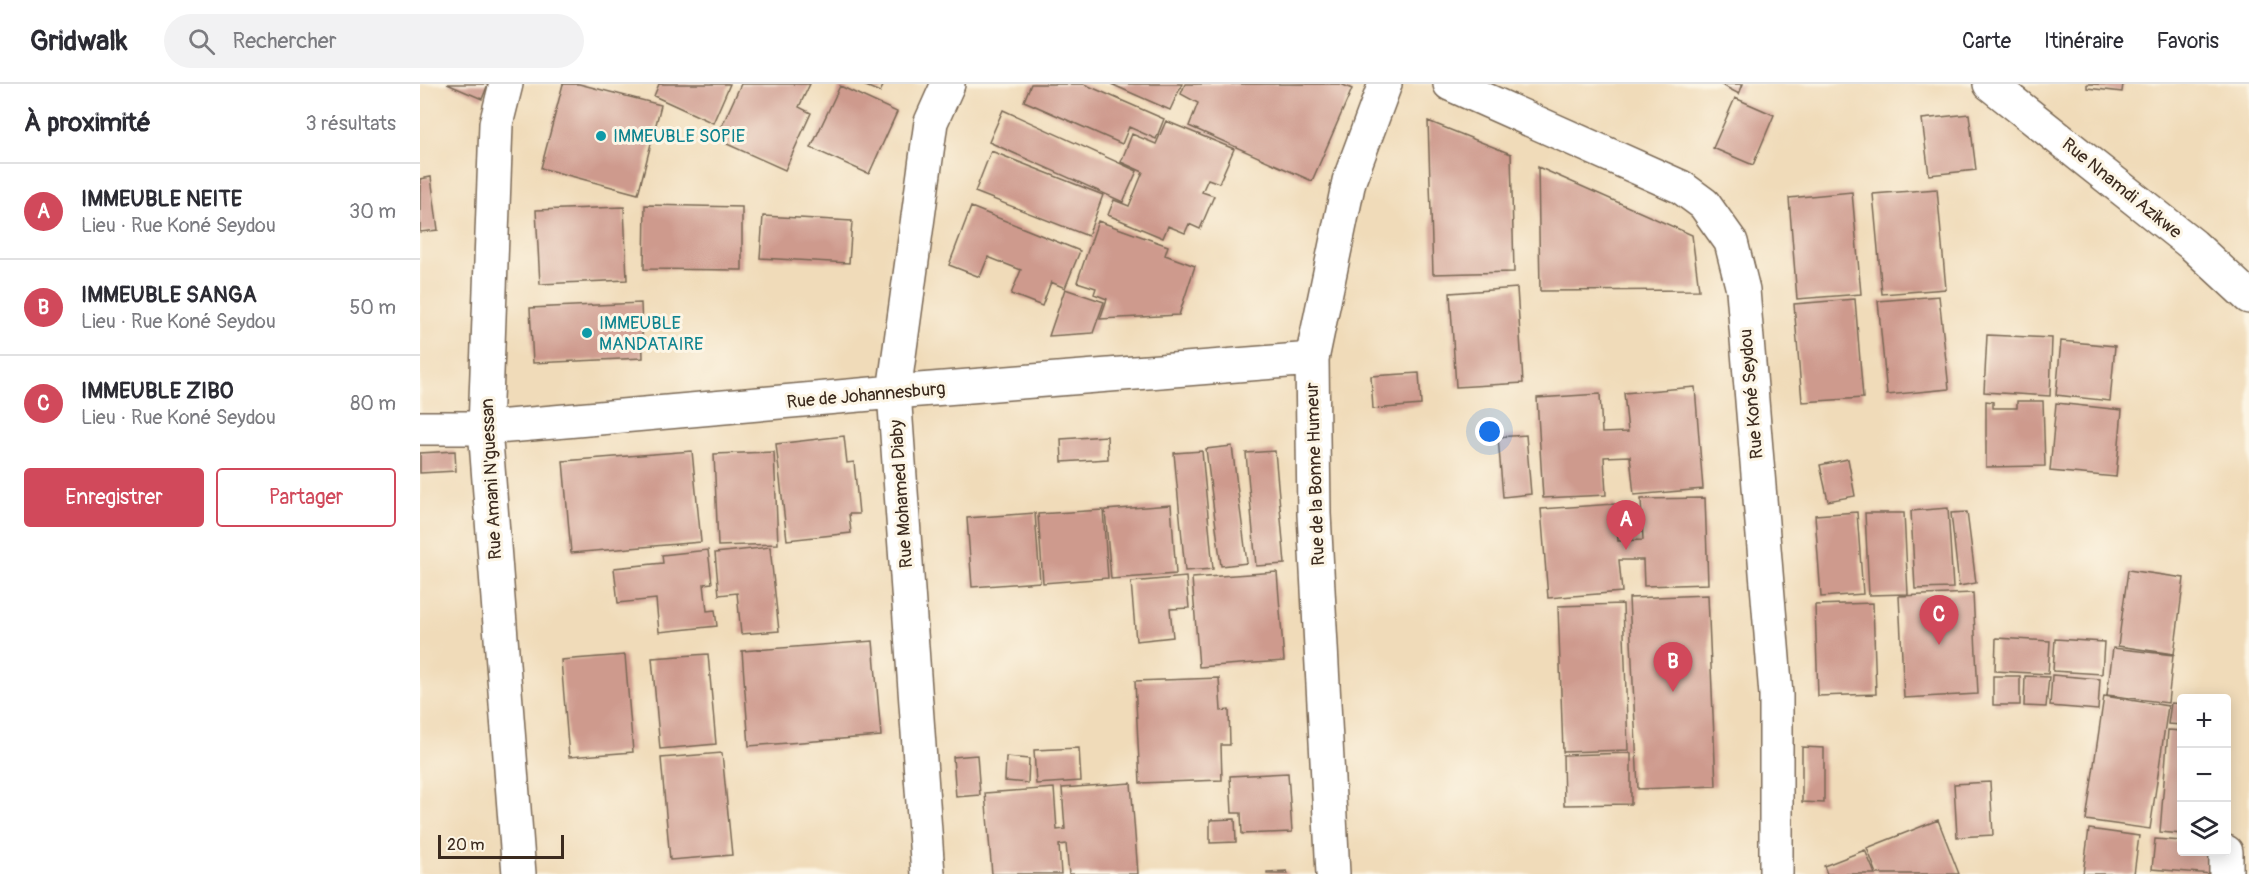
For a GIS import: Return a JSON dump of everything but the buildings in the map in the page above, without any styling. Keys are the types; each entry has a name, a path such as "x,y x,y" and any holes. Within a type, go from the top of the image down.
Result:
{"street":[{"name":"Rue Amani N'guessan","path":"506,84 496,124 485,428 519,874"},
{"name":"Rue Mohamed Diaby","path":"928,874 894,392 931,122 948,84"},
{"name":"Rue de la Bonne Humeur","path":"1333,874 1314,513 1312,359 1349,181 1385,84"},
{"name":"Rue Koné Seydou","path":"1450,84 1681,187 1704,204 1731,242 1743,290 1776,694 1776,874"},
{"name":"Rue Nnamdi Azikwe","path":"1990,84 2185,238 2249,297"},
{"name":"Rue de Johannesburg","path":"420,428 485,428 894,392 1312,359"},
{"path":"2226,856 2226,874"}],"place":[{"name":"IMMEUBLE SOPIE","path":"601,136"},
{"name":"IMMEUBLE MANDATAIRE","path":"587,333"},
{"name":"IMMEUBLE NEITE","path":"1626,550"},
{"name":"IMMEUBLE ZIBO","path":"1939,645"},
{"name":"IMMEUBLE SANGA","path":"1673,692"}]}
